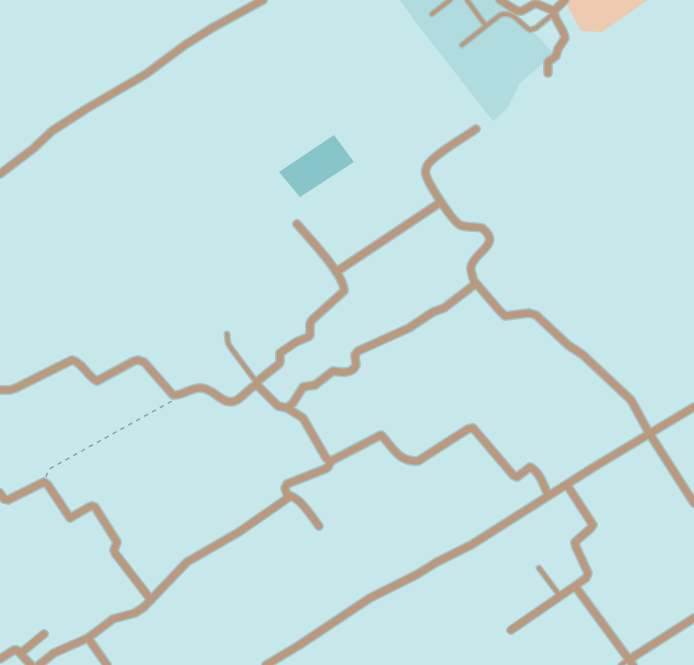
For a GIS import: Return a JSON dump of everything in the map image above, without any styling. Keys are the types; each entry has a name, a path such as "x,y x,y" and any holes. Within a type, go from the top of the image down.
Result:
{"street":[{"path":"0,174 52,131 146,74 184,45 263,0"},
{"path":"500,0 517,11 522,11 531,2 553,13 565,33 565,38 556,56 548,62 548,73"},
{"path":"553,13 565,0"},
{"path":"476,129 428,165 426,175 441,202 457,223 462,226 482,228 490,237 488,246 471,265 475,282 502,314 536,315 631,400 649,433 694,503"},
{"path":"336,272 441,202"},
{"path":"0,390 16,388 72,360 79,363 97,381 138,360 144,362 170,393 177,396 201,388 226,401 234,402 279,364 280,353 310,335 312,320 344,291 345,287 336,272 297,224"},
{"path":"287,408 303,387 315,385 333,370 339,373 350,371 356,366 355,355 358,351 409,328 433,312 444,308 472,287 475,282"},
{"path":"256,384 278,406 287,408 303,418 326,458 331,461"},
{"path":"266,665 370,598 471,545 548,495 694,407"},
{"path":"288,495 285,488 287,484 325,469 331,461 381,435 404,459 418,461 470,428 476,431 513,475 517,477 531,467 534,468 548,495"},
{"path":"0,493 4,499 8,500 44,482 70,518 89,507 95,507 117,542 115,553 151,600"},
{"path":"511,630 586,578 588,573 575,542 593,525 567,485"},
{"path":"288,495 294,496 319,526"},
{"path":"39,665 54,653 88,638 113,619 135,613 151,600 187,562 240,532 285,500 288,495"},
{"path":"575,586 631,662 694,618"},
{"path":"21,653 44,634"},
{"path":"88,638 106,665"},
{"path":"0,659 17,650 31,665"}],"lane":[{"path":"432,14 450,0"},
{"path":"467,0 486,26"},
{"path":"462,45 500,15 509,13 527,29 533,30 553,13"},
{"path":"227,334 228,343 256,384"},
{"path":"539,568 560,597"},
{"path":"621,665 631,662"}],"path":[{"path":"44,482 51,468 166,405 177,396"}],"shaded area":[{"path":"400,0 496,0 529,27 554,54 520,83 507,109 493,121"},
{"path":"569,0 648,0 602,32 581,31 566,3"},
{"path":"334,135 354,162 300,197 279,172"}]}
